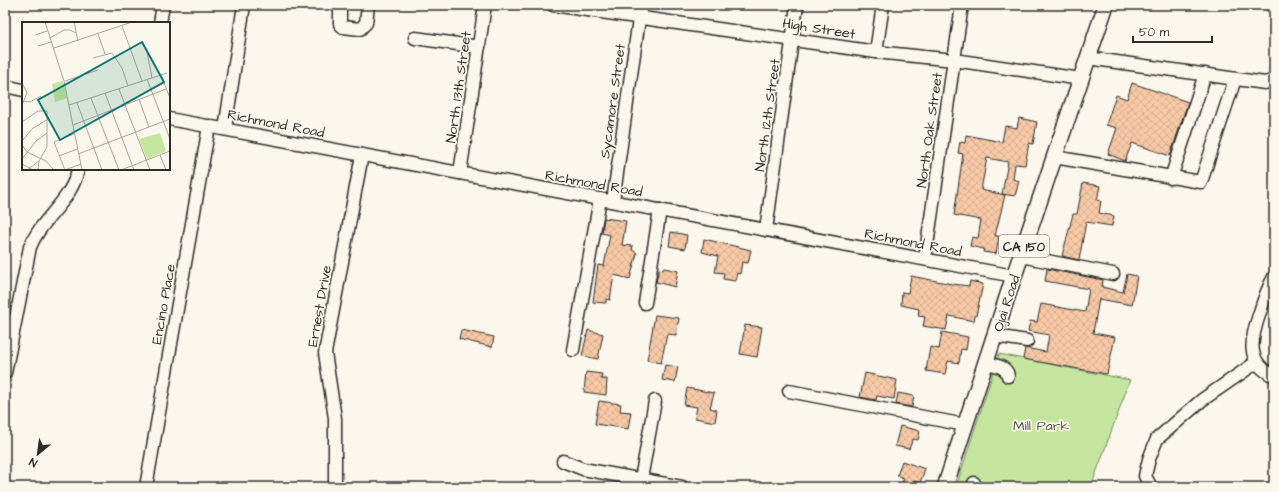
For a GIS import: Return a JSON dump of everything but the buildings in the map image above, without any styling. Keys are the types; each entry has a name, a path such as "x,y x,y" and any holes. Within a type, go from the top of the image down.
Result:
{"main road":[{"name":"Ojai Road","path":"945,487 1014,276 1106,5"}],"street":[{"path":"160,22 163,5"},
{"path":"225,129 244,5"},
{"path":"340,5 340,24 343,27 360,29 366,22 368,5"},
{"name":"North 13th Street","path":"460,173 485,5"},
{"name":"High Street","path":"553,5 876,52 954,60 1081,79"},
{"name":"Sycamore Street","path":"613,201 641,5"},
{"name":"North 12th Street","path":"766,230 797,5"},
{"path":"876,52 883,5"},
{"name":"North Oak Street","path":"925,259 962,5"},
{"path":"415,38 479,47"},
{"path":"1088,58 1265,83 1274,80"},
{"path":"1171,178 1205,74"},
{"path":"1054,157 1201,182 1235,79"},
{"path":"5,86 22,90"},
{"name":"Richmond Road","path":"170,119 1014,276"},
{"name":"Encino Place","path":"146,487 209,126"},
{"name":"Ernest Drive","path":"335,487 335,418 326,353 362,155"},
{"path":"5,373 30,246 40,226 68,194 78,170"},
{"path":"573,350 600,199"},
{"path":"645,303 660,210"},
{"path":"1021,256 1112,274"},
{"path":"1274,277 1267,290 1251,342 1257,362 1266,371 1274,376"},
{"path":"995,336 1027,341"},
{"path":"1151,487 1145,476 1149,459 1157,439 1202,400 1257,362"},
{"path":"986,363 1003,368 1006,370 1008,376"},
{"path":"789,391 965,425"},
{"path":"641,479 655,401"},
{"path":"563,460 583,469 682,487"}],"green space":[{"name":"Mill Park","path":"999,354 1130,380 1091,487 956,487"}]}
